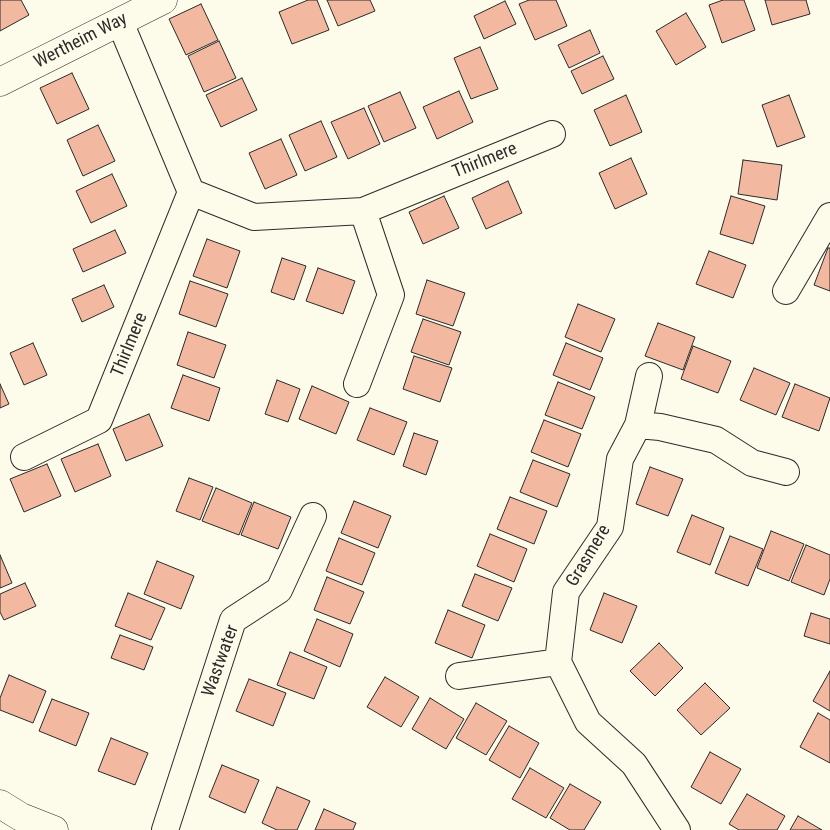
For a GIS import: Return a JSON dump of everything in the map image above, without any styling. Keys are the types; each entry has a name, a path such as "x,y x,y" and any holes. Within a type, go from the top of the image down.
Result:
{"street":[{"name":"Wertheim Way","path":"0,82 163,0"},
{"path":"120,22 191,192"},
{"name":"Thirlmere","path":"24,457 99,420 191,192 254,217 363,211 552,134"},
{"path":"357,384 391,295 363,211"},
{"path":"786,290 830,216"},
{"name":"Grasmere","path":"558,662 566,592 610,527 620,459 638,425 649,376"},
{"path":"638,425 660,427 716,440 752,463 786,472"},
{"name":"Wastwater","path":"165,830 233,620 279,590 313,516"},
{"path":"458,676 558,662 588,722 634,764 677,830"},
{"path":"0,804 21,817 54,830"}],"building":[{"path":"0,0 21,0 29,15 0,31"},
{"path":"308,0 317,0 329,30 292,44 279,12"},
{"path":"327,0 370,0 375,11 338,26"},
{"path":"529,0 556,0 567,26 535,40 519,4"},
{"path":"723,0 744,0 755,30 722,43 709,5"},
{"path":"765,0 806,0 810,14 772,25"},
{"path":"505,1 516,24 484,39 474,16"},
{"path":"201,4 218,40 186,55 169,19"},
{"path":"686,13 706,47 676,65 656,31"},
{"path":"590,30 600,53 569,68 558,45"},
{"path":"219,41 236,78 204,92 188,56"},
{"path":"480,47 498,89 471,99 454,58"},
{"path":"603,56 614,79 582,94 571,71"},
{"path":"72,73 89,109 57,124 40,88"},
{"path":"242,78 257,110 221,127 206,95"},
{"path":"459,91 473,122 437,139 423,107"},
{"path":"400,92 416,128 384,142 368,106"},
{"path":"626,95 642,132 610,146 594,110"},
{"path":"789,95 805,137 777,147 762,105"},
{"path":"364,108 380,144 348,159 331,122"},
{"path":"321,121 337,157 305,171 289,135"},
{"path":"98,125 115,161 83,176 67,140"},
{"path":"281,139 297,175 265,189 249,153"},
{"path":"631,158 647,194 615,209 599,173"},
{"path":"743,160 782,165 777,200 738,194"},
{"path":"112,174 127,206 91,223 76,191"},
{"path":"508,181 522,213 486,229 472,198"},
{"path":"444,196 459,228 423,244 409,212"},
{"path":"731,196 765,206 753,244 720,234"},
{"path":"115,230 126,253 83,272 73,249"},
{"path":"207,239 240,251 227,288 193,276"},
{"path":"828,248 830,248 830,291 814,285"},
{"path":"709,251 746,265 733,298 696,284"},
{"path":"282,258 306,266 294,300 271,292"},
{"path":"318,268 355,281 343,314 306,301"},
{"path":"427,280 465,293 453,326 416,314"},
{"path":"190,281 228,294 216,327 179,314"},
{"path":"104,285 114,307 82,322 72,299"},
{"path":"578,304 615,319 601,352 565,337"},
{"path":"423,319 461,332 449,365 411,352"},
{"path":"658,323 695,337 683,370 645,356"},
{"path":"188,332 226,345 214,378 177,365"},
{"path":"33,343 47,375 24,385 10,353"},
{"path":"566,343 603,358 590,390 553,375"},
{"path":"693,346 731,361 718,393 681,379"},
{"path":"414,356 452,368 440,402 403,389"},
{"path":"754,368 790,383 776,415 740,400"},
{"path":"183,375 220,388 209,421 171,408"},
{"path":"277,380 300,389 288,422 265,414"},
{"path":"558,382 595,397 582,429 545,415"},
{"path":"0,384 9,404 0,408"},
{"path":"795,384 830,398 819,431 782,417"},
{"path":"312,386 349,402 336,434 299,419"},
{"path":"370,408 407,422 394,455 357,440"},
{"path":"149,414 163,446 126,461 113,429"},
{"path":"544,420 581,434 568,467 531,452"},
{"path":"414,433 438,441 426,475 403,466"},
{"path":"98,444 111,476 75,492 61,459"},
{"path":"533,460 570,474 557,507 520,492"},
{"path":"47,464 61,496 24,512 10,479"},
{"path":"650,467 683,479 668,516 636,504"},
{"path":"189,478 213,487 200,520 176,511"},
{"path":"216,488 252,503 239,535 202,521"},
{"path":"510,497 547,511 534,544 497,529"},
{"path":"354,501 391,516 378,548 341,533"},
{"path":"254,502 291,517 278,549 241,535"},
{"path":"692,515 724,528 710,565 677,552"},
{"path":"771,531 804,544 789,581 757,568"},
{"path":"490,534 527,549 514,582 477,566"},
{"path":"730,536 763,549 748,586 715,573"},
{"path":"339,538 375,553 362,585 326,571"},
{"path":"806,545 830,555 830,579 824,595 791,582"},
{"path":"0,555 12,583 0,588"},
{"path":"157,561 194,576 181,609 144,594"},
{"path":"475,574 512,588 498,621 462,606"},
{"path":"327,577 364,592 350,624 314,610"},
{"path":"25,583 36,606 4,620 0,612 0,594"},
{"path":"128,593 165,608 151,640 115,626"},
{"path":"604,593 637,606 622,643 590,630"},
{"path":"448,610 485,625 472,658 435,643"},
{"path":"811,613 830,619 830,644 804,636"},
{"path":"317,619 353,634 340,667 304,651"},
{"path":"120,635 153,647 144,670 111,658"},
{"path":"659,643 683,668 655,696 630,671"},
{"path":"290,652 327,667 314,699 277,685"},
{"path":"830,671 830,711 813,701"},
{"path":"9,675 46,691 33,723 0,710 0,698"},
{"path":"385,677 419,697 401,727 367,707"},
{"path":"249,679 286,693 273,726 236,711"},
{"path":"705,683 730,708 701,735 677,710"},
{"path":"430,698 464,719 446,749 412,729"},
{"path":"52,699 89,713 76,746 39,731"},
{"path":"476,703 507,721 486,755 456,738"},
{"path":"818,713 830,720 830,763 800,747"},
{"path":"509,726 539,743 520,778 489,760"},
{"path":"111,738 148,753 135,785 98,771"},
{"path":"710,752 741,769 721,804 691,787"},
{"path":"222,765 259,780 245,813 209,797"},
{"path":"530,768 564,788 546,818 512,799"},
{"path":"570,784 601,802 584,830 570,830 550,818"},
{"path":"277,787 310,801 297,830 277,830 262,823"},
{"path":"747,794 785,816 777,830 739,830 729,824"},
{"path":"324,809 356,823 353,830 315,830"},
{"path":"798,816 822,830 790,830"}]}
